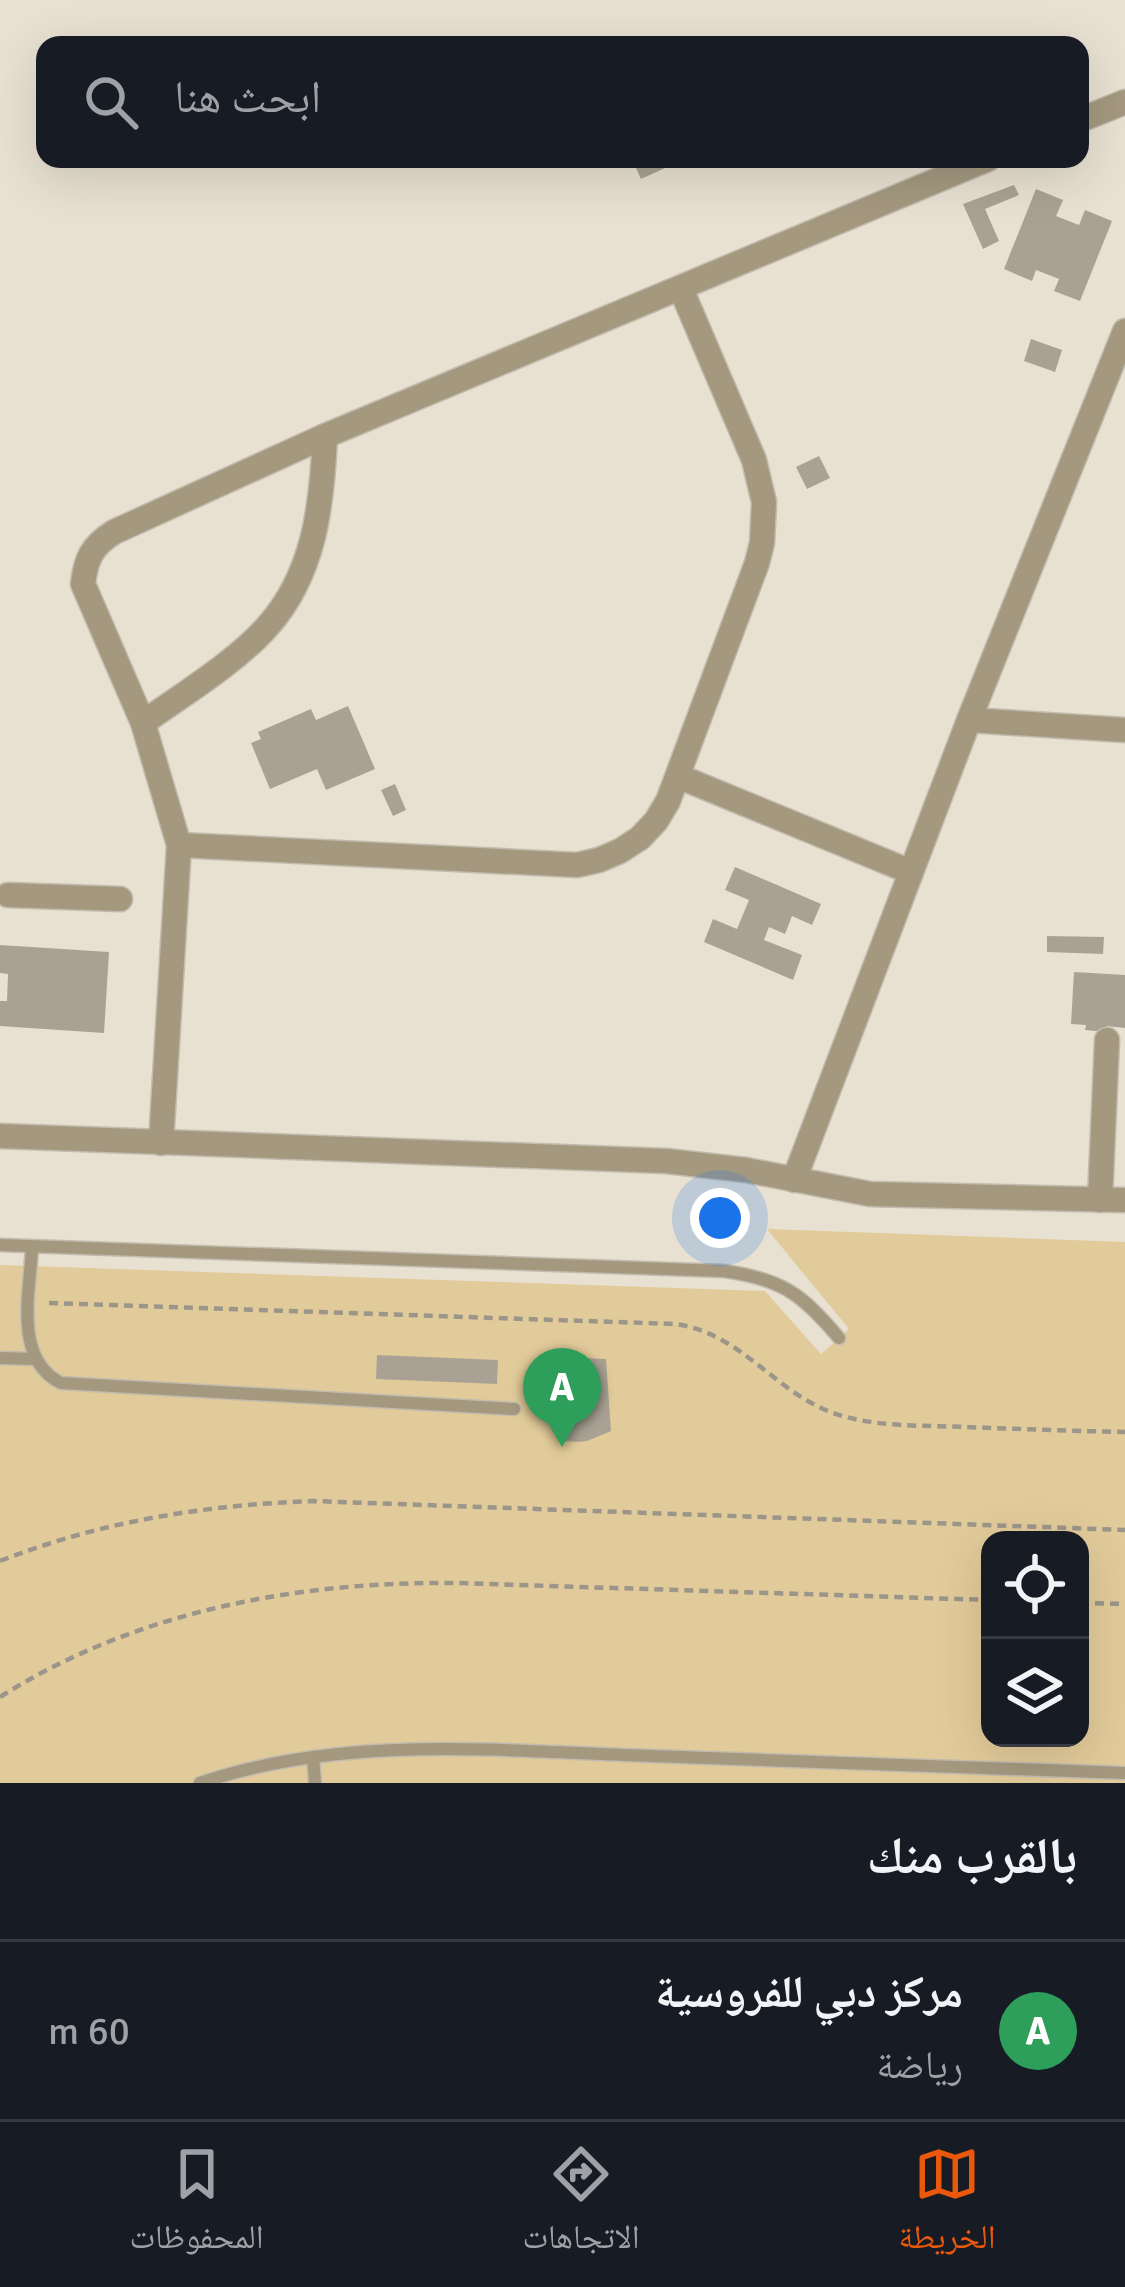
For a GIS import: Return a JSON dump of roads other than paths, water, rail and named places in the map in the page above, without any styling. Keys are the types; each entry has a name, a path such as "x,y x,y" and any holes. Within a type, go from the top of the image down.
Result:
{"street":[{"path":"1089,116 1125,102"},
{"path":"161,1143 179,845 143,724 83,584 85,562 96,543 325,436 967,168"},
{"path":"179,845 577,865 620,851 640,838 680,777 758,563 764,523 754,460 681,289"},
{"path":"794,1180 969,720 1125,331"},
{"path":"143,724 267,628 286,603 306,561 319,517 325,436"},
{"path":"969,720 1125,730"},
{"path":"680,777 911,872"},
{"path":"8,895 120,899"},
{"path":"0,1136 666,1161 907,1197 1112,1200 1107,1040"}],"lane":[{"path":"0,1246 724,1271 756,1275 785,1288 811,1305 839,1338"},
{"path":"32,1246 28,1334 34,1359 51,1378 73,1385 514,1408"},
{"path":"0,1358 34,1359"},
{"path":"200,1783 313,1756 391,1751 1125,1773"},
{"path":"313,1756 315,1783"}],"place":[{"name":"مركز دبي للفروسية","path":"562,1447"}]}
